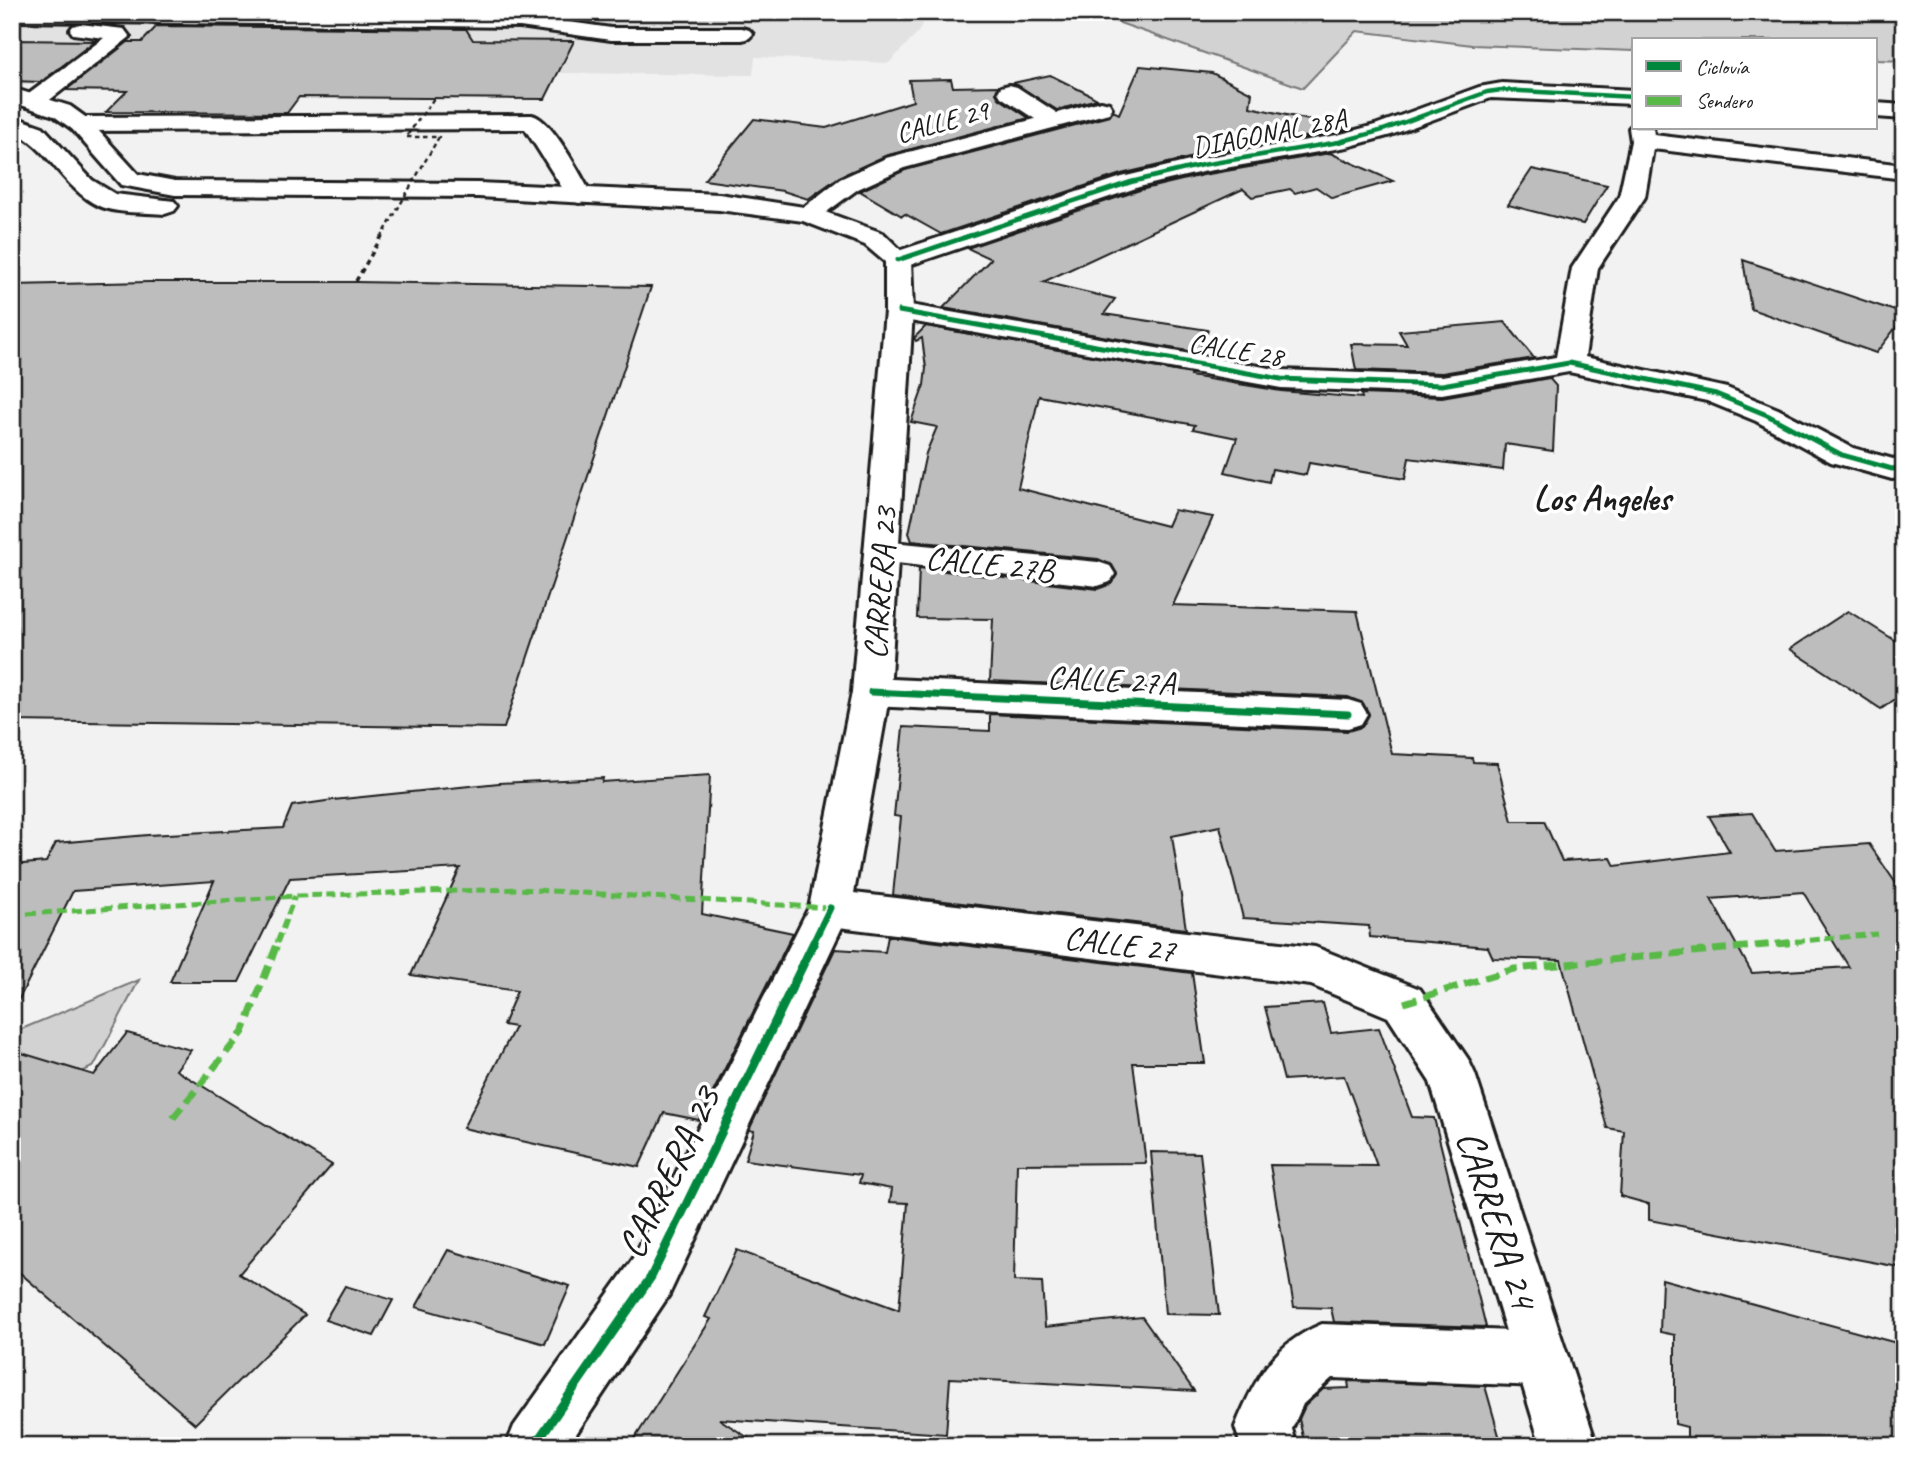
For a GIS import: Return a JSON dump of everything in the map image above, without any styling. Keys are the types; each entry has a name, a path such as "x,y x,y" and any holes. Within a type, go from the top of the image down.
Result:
{"street":[{"path":"19,15 520,21 611,34 742,34"},
{"path":"19,15 30,29 100,30 117,33 119,37 23,98"},
{"name":"DIAGONAL 28A","path":"886,249 1202,165 1339,142 1383,130 1487,92 1502,90 1632,97"},
{"path":"1009,92 1054,121"},
{"path":"23,98 62,111 80,124 130,180 176,188 478,190 719,202 808,214 886,249"},
{"name":"CALLE 29","path":"808,214 849,184 895,163 1101,108"},
{"path":"80,124 532,122 550,146 566,196"},
{"path":"12,123 35,132 83,185 110,201 121,203 145,206 465,206 566,196"},
{"path":"1904,172 1642,134 1632,197 1585,268 1569,363 1716,394 1767,415 1842,455 1892,469 1904,467"},
{"name":"CARRERA 23","path":"534,1446 651,1277 830,908 871,692 899,311 886,249"},
{"name":"CALLE 28","path":"899,311 1281,379 1442,385 1569,363"},
{"name":"CALLE 27B","path":"882,552 1098,574"},
{"name":"CALLE 27A","path":"871,692 1348,714"},
{"name":"CALLE 27","path":"830,908 1315,966 1404,1003"},
{"name":"CARRERA 24","path":"1404,1003 1451,1074 1569,1446"},
{"path":"1269,1446 1263,1427 1284,1385 1322,1351 1542,1359"}],"path":[{"path":"356,282 439,138 406,137 435,97"}],"shaded area":[{"path":"12,12 918,12 923,22 919,31 889,63 755,57 753,75 558,73 545,99 300,97 287,113 106,112 126,91 61,90 43,85 12,84"},
{"path":"1089,12 1904,12 1904,61 1878,60 1878,38 1632,38 1632,51 1472,45 1357,31 1303,88"},
{"path":"139,980 94,1066 12,1107 12,1033"}],"building":[{"path":"157,26 466,29 473,40 574,41 545,99 299,97 287,113 106,112 127,91 66,90 128,42 142,42"},
{"path":"12,40 95,41 41,82 12,81"},
{"path":"1140,66 1212,73 1252,93 1250,107 1350,129 1202,155 1121,174 941,234 905,214 902,216 860,191 905,170 1110,116 1113,111 1119,114"},
{"path":"1050,75 1097,99 1057,110 1013,83"},
{"path":"951,79 953,87 998,86 996,93 999,98 1029,118 885,156 839,177 808,199 783,191 704,180 754,119 826,128 913,101 909,80"},
{"path":"1330,153 1393,181 1332,198 1316,187 1295,193 1290,189 1252,197 1243,189 1043,282 1115,299 1104,314 1208,330 1199,353 943,308 991,259 967,248 1140,190 1203,175"},
{"path":"1532,169 1607,185 1583,224 1508,205"},
{"path":"1743,260 1904,314 1904,317 1876,353 1751,309"},
{"path":"149,282 651,287 504,728 12,721 12,285"},
{"path":"1505,322 1534,358 1442,373 1356,370 1351,344 1407,345 1399,331"},
{"path":"926,326 1191,374 1190,376 1281,391 1362,398 1361,394 1442,397 1549,378 1556,386 1553,451 1505,444 1503,470 1409,458 1405,479 1309,463 1306,475 1272,469 1269,482 1225,472 1237,438 1193,429 1195,425 1039,396 1018,488 1167,526 1174,510 1213,517 1173,605 1357,611 1392,754 1472,758 1473,762 1497,763 1512,821 1544,821 1562,861 1611,858 1615,866 1730,852 1709,816 1752,813 1775,851 1869,844 1904,895 1904,1268 1649,1220 1649,1204 1620,1196 1624,1131 1607,1128 1561,960 1493,958 1488,947 1370,937 1369,926 1243,918 1220,826 1172,836 1186,929 893,895 901,817 894,816 903,727 990,731 990,714 1348,731 1362,727 1369,715 1363,703 1348,697 990,681 993,619 917,618 919,568 1098,589 1111,584 1117,575 1112,565 1098,559 912,541 909,533 926,453 937,427 911,422 924,385 926,368 922,338 916,341 914,338","holes":["1803,892 1849,967 1752,973 1711,899"]},
{"path":"1848,611 1904,646 1904,693 1881,709 1790,649"},
{"path":"710,775 702,914 793,933 699,1120 664,1113 639,1167 463,1128 515,1027 503,1025 517,991 411,975 460,868 290,878 239,982 170,982 214,881 73,891 12,1013 12,865 46,862 56,843 283,828 292,806 333,800 499,783 603,778 602,782"},
{"path":"888,936 1192,973 1205,1063 1133,1063 1146,1163 1017,1164 1014,1281 1042,1282 1045,1327 1142,1317 1194,1391 950,1378 946,1434 719,1419 761,1446 630,1446 711,1319 705,1317 737,1250 899,1310 908,1203 890,1202 892,1189 859,1183 861,1175 745,1160 754,1131 749,1130 835,949 885,952"},
{"path":"1323,1003 1331,1033 1379,1028 1412,1117 1434,1118 1486,1327 1334,1322 1331,1308 1294,1307 1270,1165 1377,1166 1344,1076 1284,1080 1265,1007"},
{"path":"127,1033 191,1050 176,1070 332,1165 239,1274 305,1315 195,1424 12,1266 12,1050 94,1075"},
{"path":"1151,1152 1200,1153 1219,1315 1165,1314"},
{"path":"448,1250 570,1286 545,1344 416,1307"},
{"path":"1662,1279 1904,1345 1904,1446 1687,1446 1687,1427 1675,1424 1675,1335 1660,1332"},
{"path":"345,1286 393,1300 374,1336 325,1320"},
{"path":"1348,1381 1485,1386 1502,1446 1305,1446 1299,1419 1305,1406 1323,1389 1349,1388"}],"marked path":[{"path":"12,915 295,896 519,889 830,908"},
{"path":"173,1118 243,1032 295,896"},
{"path":"1404,1003 1514,969 1877,934"}],"cycle path":[{"path":"898,260 1131,182 1202,165 1339,142 1383,130 1487,92 1502,90 1632,97"},
{"path":"899,311 1281,379 1442,385 1569,363 1716,394 1767,415 1842,455 1892,469 1904,467"},
{"path":"871,692 1348,714"},
{"path":"534,1446 651,1277 830,908"}],"district":[{"name":"Los Angeles","path":"1602,498"}]}
